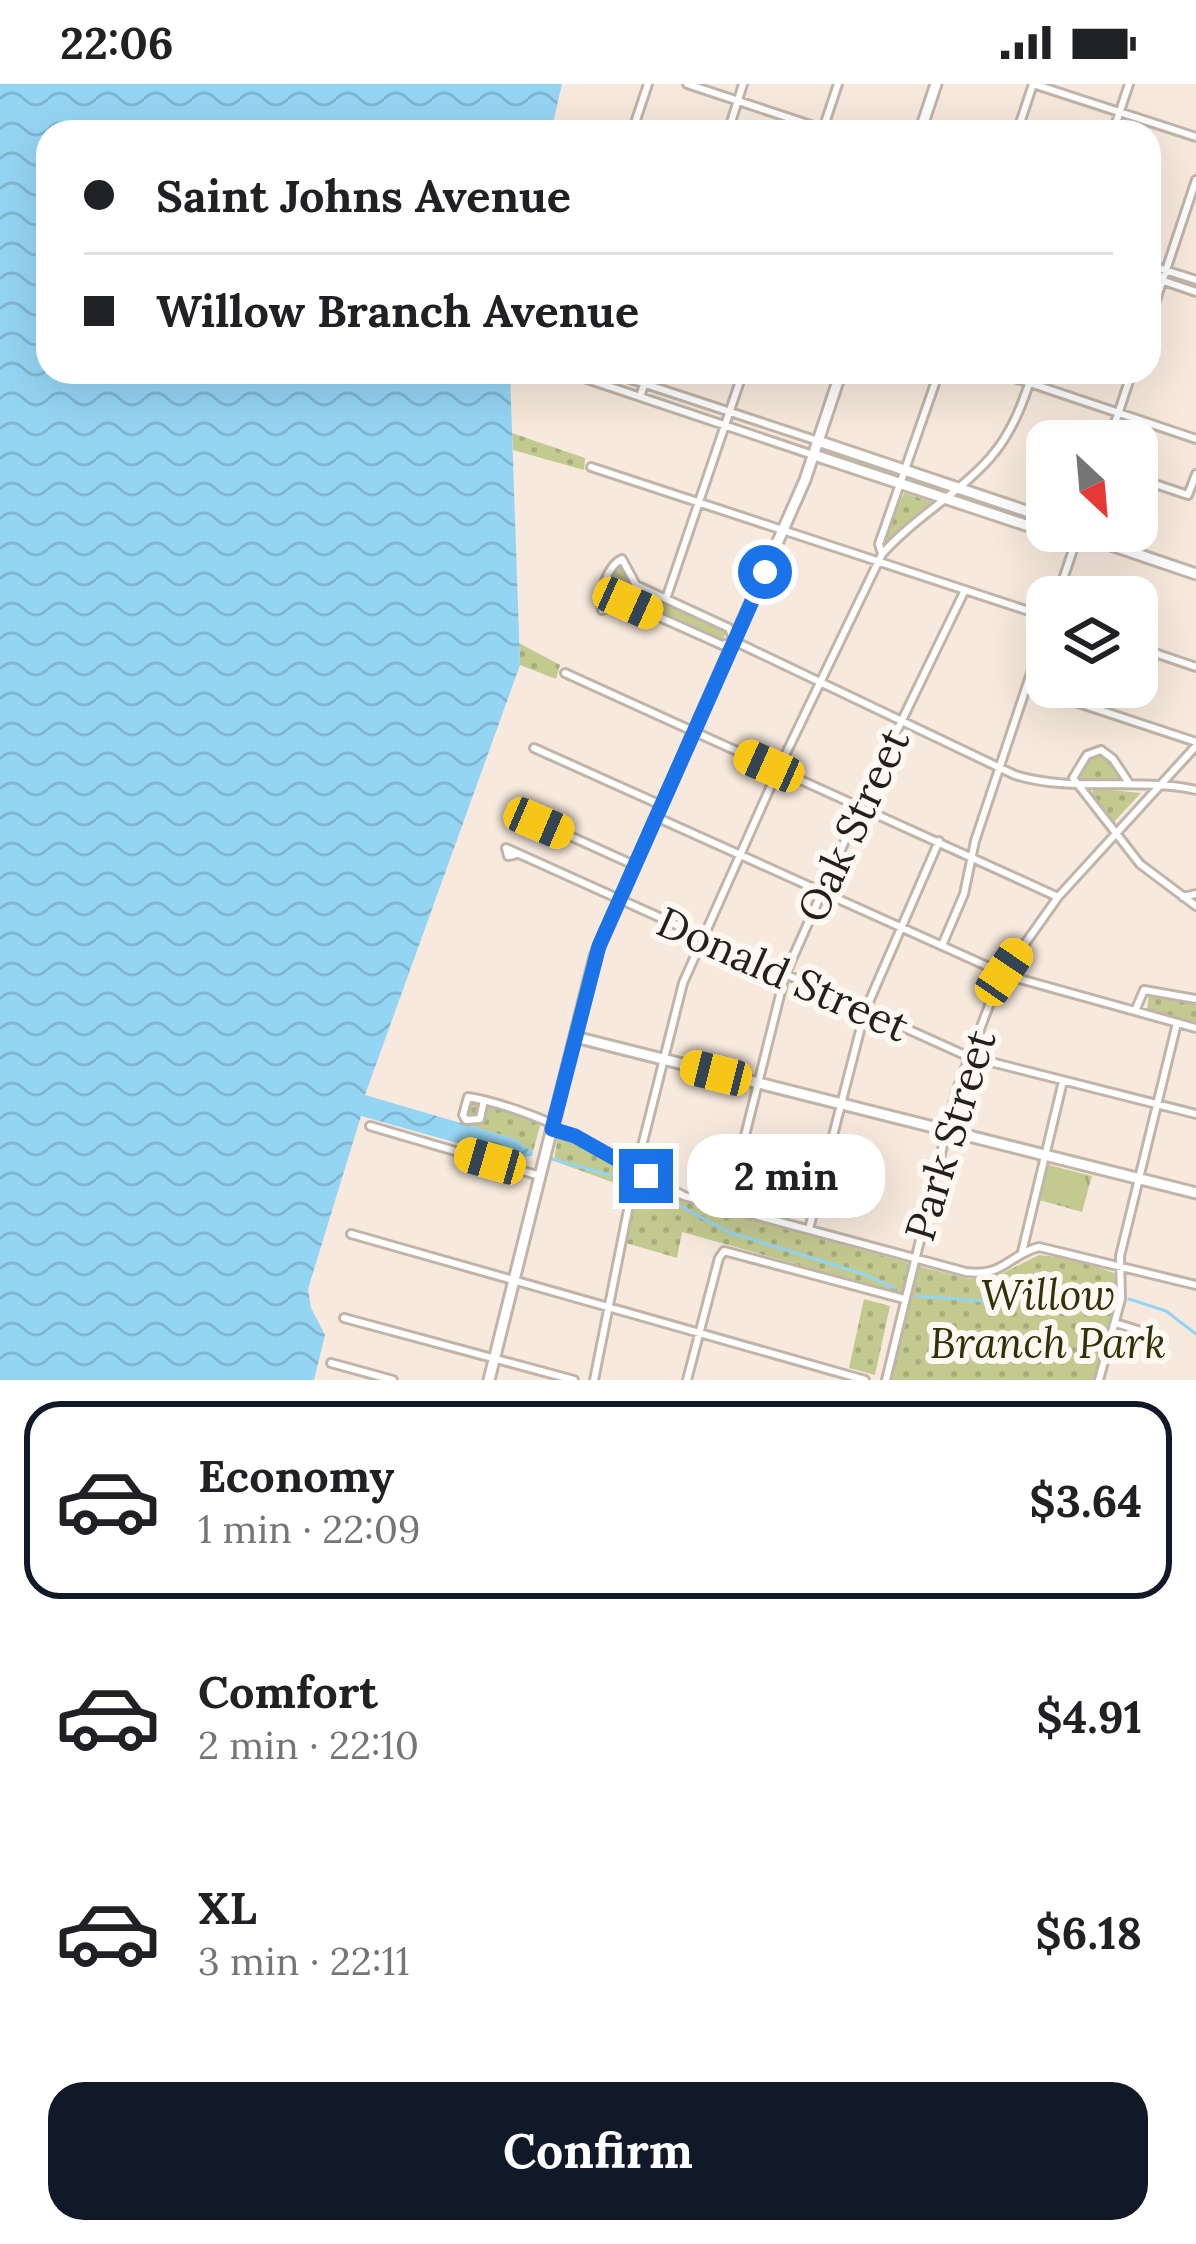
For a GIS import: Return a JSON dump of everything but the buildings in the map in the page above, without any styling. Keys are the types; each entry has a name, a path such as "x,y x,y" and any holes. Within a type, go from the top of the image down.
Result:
{"main road":[{"path":"924,120 936,84"},
{"path":"488,1380 595,956 783,530 837,384"},
{"path":"818,441 1026,511"},
{"path":"814,455 1026,525"},
{"path":"1134,552 1196,574"},
{"path":"575,1037 1196,1193"}],"street":[{"path":"636,120 648,84"},
{"path":"687,84 794,120"},
{"path":"731,120 743,84"},
{"path":"829,120 838,84"},
{"path":"1021,120 1033,84 1144,120"},
{"path":"1117,120 1129,84"},
{"path":"1161,126 1196,137"},
{"path":"1161,283 1196,179"},
{"path":"1161,269 1196,280"},
{"path":"1162,280 1196,292"},
{"path":"602,384 814,455"},
{"path":"640,397 644,384 818,441"},
{"path":"665,599 739,384"},
{"path":"880,558 879,544 935,384"},
{"path":"594,1380 636,1170 683,982 880,558 989,459 1006,437 1030,384"},
{"path":"1033,384 1196,439"},
{"path":"1116,420 1128,384"},
{"path":"591,466 880,558 1026,613"},
{"path":"1158,485 1188,495 1196,474"},
{"path":"734,640 722,645 628,603 602,610 599,604 610,569 622,560 636,584 729,628 734,640 1000,767 1040,781 1162,782 1196,790"},
{"name":"Oak Street","path":"727,1208 785,975 965,590"},
{"path":"1158,654 1196,667"},
{"path":"565,673 1058,896"},
{"path":"943,944 964,894 1026,689"},
{"path":"1091,708 1196,744"},
{"name":"Park Street","path":"886,1380 945,1130 967,1056 1004,972 1058,896 1196,744"},
{"path":"534,748 662,805"},
{"path":"1129,783 1101,750 1087,755 1074,772 1075,782 1140,863 1196,906"},
{"path":"526,809 539,823 634,865"},
{"path":"656,817 1004,972 1196,1028"},
{"path":"809,1230 865,1010 939,841"},
{"name":"Donald Street","path":"514,855 967,1056 1196,1114"},
{"path":"1183,897 1196,894"},
{"path":"1135,1011 1144,990 1196,999"},
{"path":"1099,1380 1121,1299 1120,1265 1138,1179 1177,1023"},
{"path":"1022,1256 1064,1081"},
{"path":"484,1100 480,1119 466,1120 468,1097 484,1100 575,1136 684,1196 914,1258 981,1274 1004,1269 1039,1247 1196,1285"},
{"path":"370,1126 540,1176"},
{"path":"351,1234 865,1380"},
{"path":"687,1380 724,1251 904,1299"},
{"path":"344,1318 574,1380"},
{"path":"1115,1323 1151,1334"},
{"path":"331,1363 393,1380"}],"green space":[{"path":"512,433 585,458 584,470 513,450"},
{"path":"904,493 932,502 882,545"},
{"path":"621,565 632,586 727,629 722,642 627,600 604,604 615,567"},
{"path":"519,643 560,665 556,679 520,665"},
{"path":"1097,754 1111,762 1123,779 1079,780 1077,774"},
{"path":"1093,788 1141,793 1113,823 1092,794"},
{"path":"1153,992 1196,1003 1196,1024 1147,1010"},
{"path":"464,1099 541,1122 533,1152 515,1139 460,1123"},
{"path":"558,1134 634,1173 631,1189 554,1161"},
{"path":"1049,1165 1092,1176 1082,1212 1039,1200"},
{"path":"639,1177 683,1201 909,1263 902,1294 682,1232 677,1258 626,1243"},
{"name":"Willow Branch Park","path":"1039,1255 1074,1259 1114,1273 1114,1313 1095,1380 889,1380 918,1266 969,1279 991,1279"},
{"path":"864,1299 890,1306 875,1375 849,1368"}],"water":[{"path":"0,84 562,84 554,120 36,120 36,384 510,384 520,665 365,1095 515,1139 533,1152 511,1158 361,1116 308,1289 311,1308 325,1335 314,1380 0,1380"}],"waterway":[{"path":"552,1159 624,1179"},
{"path":"641,1185 729,1232 895,1288"},
{"path":"916,1296 998,1302 1101,1298"},
{"path":"1129,1299 1166,1311 1196,1334"}],"route":[{"path":"646,1176 575,1136 552,1129 595,956 765,572"}]}
